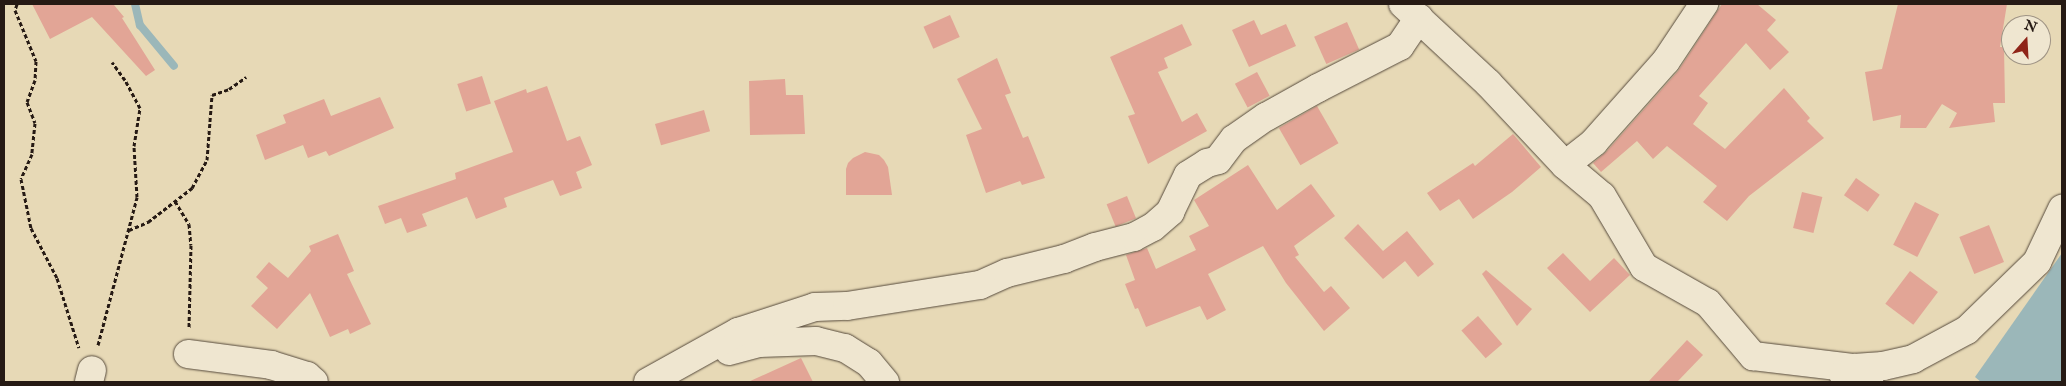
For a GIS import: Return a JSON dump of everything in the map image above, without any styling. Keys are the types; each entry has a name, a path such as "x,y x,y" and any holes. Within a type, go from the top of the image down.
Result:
{"street":[{"path":"1565,165 1594,142 1666,61 1704,4"},
{"path":"648,382 738,332 816,307 847,306 980,285 1007,273 1064,258 1095,246 1134,238 1153,228 1170,212 1188,175 1208,163 1218,160 1234,139 1266,117 1400,46 1411,11 1488,84 1565,165 1602,196 1644,267 1708,303 1753,356 1861,375"},
{"path":"1826,382 1861,375 1883,366 1913,358 1967,330 2037,262 2062,209"},
{"path":"676,365 759,343 816,341 845,348 869,363 885,382"},
{"path":"188,354 272,365 306,376 314,382"}],"path":[{"path":"17,4 15,10 36,61 35,80 27,102 35,123 32,154 21,179 31,228 57,278 87,369"},
{"path":"87,369 137,197 134,146 140,108 126,80 112,62"},
{"path":"128,230 148,222 192,188 207,160 212,95 229,89 246,77"},
{"path":"175,202 188,224 190,238 188,354"}],"water":[{"path":"2062,253 2062,382 1981,382 1975,377"}],"building":[{"path":"32,4 117,4 114,5 124,17 122,18 155,70 146,76 92,17 50,39"},
{"path":"1722,4 1757,4 1776,20 1767,30 1789,52 1770,70 1746,43 1699,96 1708,103 1693,124 1725,149 1784,88 1810,118 1807,121 1824,138 1749,196 1727,221 1703,202 1717,186 1667,146 1653,159 1637,141 1601,172 1593,163 1606,152 1678,71"},
{"path":"1898,4 2007,4 2005,15 2001,15 2000,47 2001,65 2004,65 2005,103 1993,103 1995,122 1949,128 1957,113 1942,104 1926,128 1900,128 1901,115 1873,121 1865,72 1882,69"},
{"path":"950,15 960,37 933,49 924,27"},
{"path":"1254,20 1261,35 1286,24 1296,46 1249,67 1232,30"},
{"path":"1347,22 1359,49 1326,64 1314,37"},
{"path":"1182,24 1192,45 1164,58 1168,68 1158,72 1182,122 1197,113 1207,131 1148,164 1128,116 1135,114 1110,57"},
{"path":"997,58 1011,93 1005,95 1023,138 1028,136 1045,178 1022,185 1020,181 986,193 966,135 982,129 957,79"},
{"path":"1257,72 1270,96 1248,108 1235,84"},
{"path":"482,76 491,104 466,112 457,84"},
{"path":"785,79 786,95 803,95 805,134 750,135 749,81"},
{"path":"547,86 567,141 580,136 592,165 576,172 582,188 560,196 553,180 504,198 507,207 476,219 467,197 422,214 427,226 407,233 401,218 385,224 378,206 456,179 455,173 513,152 494,101 526,89 527,93"},
{"path":"380,97 394,128 329,156 326,151 308,158 303,145 265,160 256,135 286,123 283,115 324,99 331,116"},
{"path":"1317,106 1338,143 1300,165 1279,128"},
{"path":"704,110 710,131 661,145 655,124"},
{"path":"1513,134 1541,167 1512,192 1473,219 1459,199 1440,211 1427,193 1473,163 1475,166"},
{"path":"865,152 879,155 884,160 888,167 892,195 846,195 846,169 848,163"},
{"path":"1248,165 1277,210 1311,184 1335,216 1294,246 1299,255 1295,257 1324,292 1331,286 1350,308 1324,331 1286,283 1263,246 1208,274 1226,310 1207,320 1200,306 1146,327 1138,308 1135,309 1125,284 1135,280 1126,255 1147,248 1156,269 1196,250 1189,236 1209,226 1194,200"},
{"path":"1856,178 1880,195 1868,212 1844,195"},
{"path":"1802,192 1822,197 1813,233 1793,228"},
{"path":"1127,196 1136,218 1116,226 1107,204"},
{"path":"1915,202 1939,214 1917,257 1893,245"},
{"path":"1358,224 1383,251 1407,231 1434,264 1418,277 1405,261 1383,279 1344,238"},
{"path":"1989,225 2004,262 1974,274 1959,237"},
{"path":"338,234 354,271 347,274 371,324 350,334 348,329 330,337 310,293 277,329 251,306 268,288 256,277 269,262 288,278 311,251 309,246"},
{"path":"1563,253 1590,281 1614,258 1630,275 1590,312 1547,268"},
{"path":"1486,270 1532,309 1517,326 1482,274"},
{"path":"1910,271 1938,292 1913,325 1885,304"},
{"path":"1478,316 1502,344 1486,358 1461,330"},
{"path":"1687,340 1703,355 1677,382 1648,382"},
{"path":"801,358 813,382 748,382"}],"waterway":[{"path":"135,4 140,25 174,66"}]}
